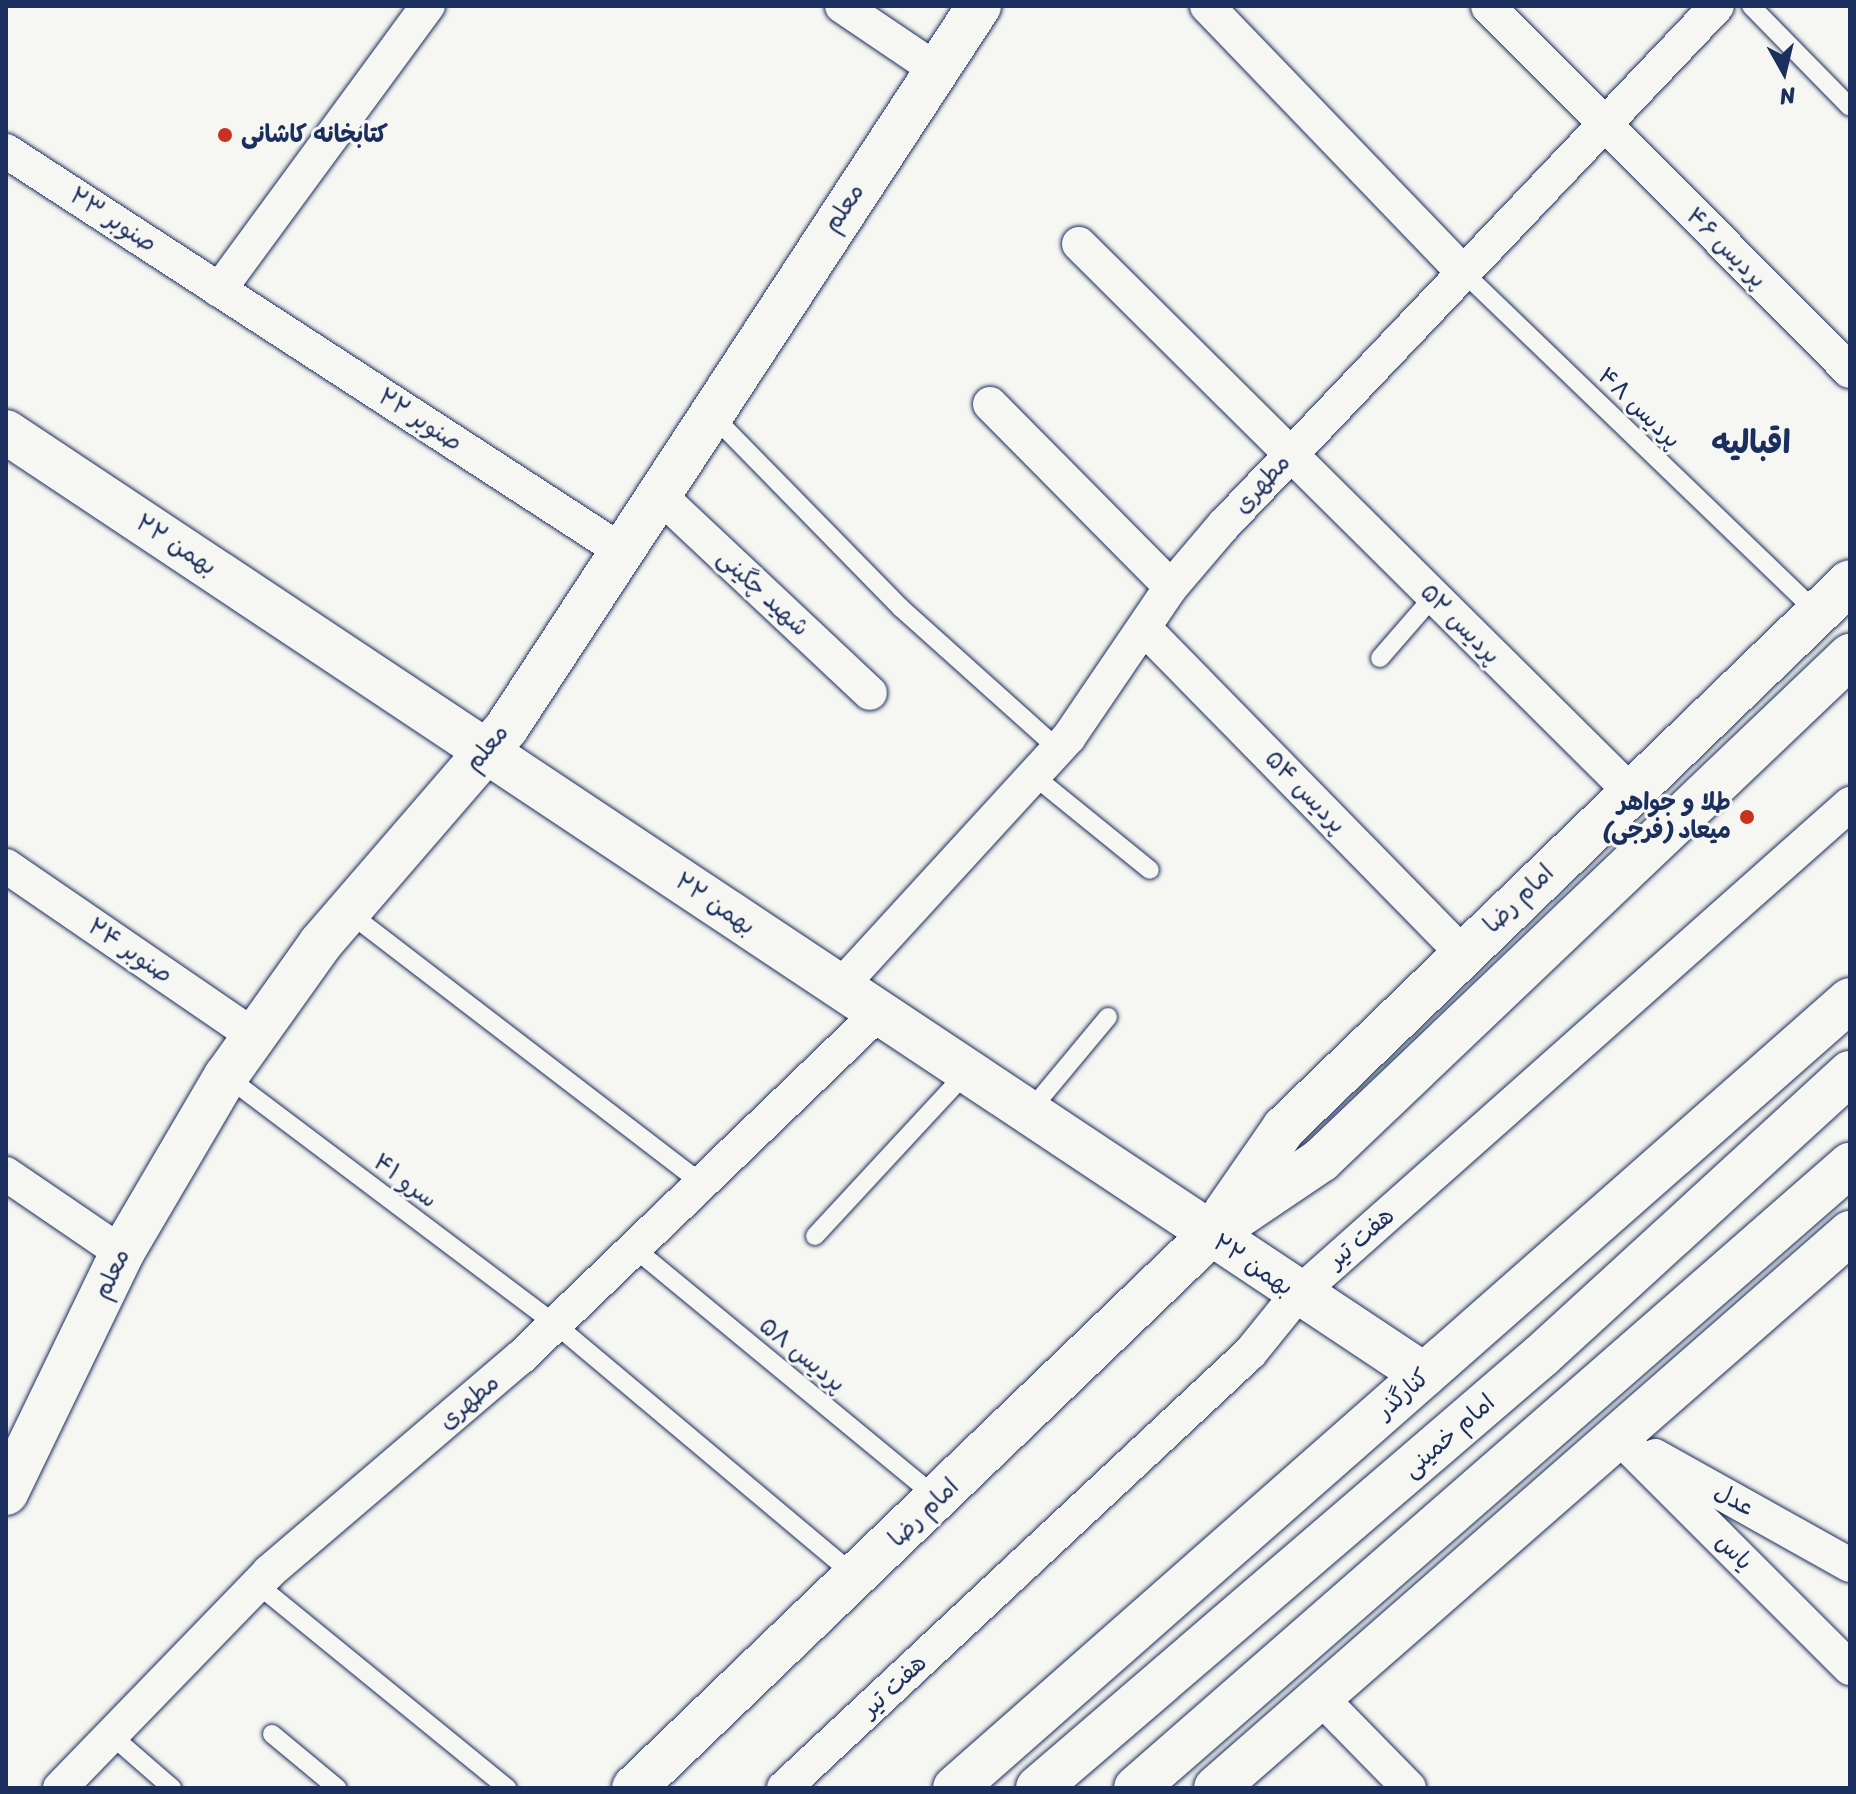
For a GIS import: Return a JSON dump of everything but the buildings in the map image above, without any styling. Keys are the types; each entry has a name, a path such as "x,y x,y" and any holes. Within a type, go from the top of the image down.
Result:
{"main road":[{"name":"معلم","path":"6,1493 122,1253 226,1076 347,912 486,750 979,6"},
{"name":"۲۲ بهمن","path":"6,432 1297,1295 1424,1375"},
{"name":"امام رضا","path":"1210,1235 1284,1128 1850,582"},
{"name":"امام رضا","path":"634,1788 939,1499 1210,1235 1321,1160 1850,656"},
{"name":"کنارگذر","path":"955,1788 1850,1000"},
{"name":"امام خمینی","path":"1038,1788 1489,1402 1850,1073"},
{"path":"1136,1788 1850,1165"},
{"path":"1216,1788 1850,1233"},
{"path":"1489,1402 1525,1449"}],"street":[{"path":"219,290 428,6"},
{"path":"842,6 937,70"},
{"path":"1207,6 1462,271"},
{"name":"پردیس ۴۶","path":"1488,6 1850,371"},
{"name":"مطهری","path":"839,988 1058,749 1146,630 1171,587 1289,455 1717,6"},
{"name":"صنوبر ۲۳","path":"6,151 219,290"},
{"name":"پردیس ۵۲","path":"1079,244 1631,792"},
{"name":"صنوبر ۲۲","path":"219,290 620,550"},
{"path":"990,404 1171,587"},
{"name":"شهید چگینی","path":"657,493 870,693"},
{"name":"پردیس ۵۴","path":"1146,630 1463,954"},
{"name":"هفت تیر","path":"784,1788 1250,1353 1297,1295 1850,804"},
{"name":"صنوبر ۲۴","path":"6,866 254,1036"},
{"name":"مطهری","path":"60,1788 257,1584 555,1324 877,1014"},
{"path":"6,1174 122,1253"},
{"name":"عدل","path":"1618,1436 1850,1565"},
{"name":"یاس","path":"1618,1436 1850,1668"},
{"path":"1320,1697 1409,1788"}],"lane":[{"path":"1751,6 1850,107"},
{"name":"پردیس ۴۸","path":"1462,271 1818,613"},
{"path":"710,412 901,608 1058,749"},
{"path":"1380,658 1433,597"},
{"path":"1034,776 1150,870"},
{"path":"347,912 701,1183"},
{"path":"1027,1115 1108,1017"},
{"path":"815,1236 965,1074"},
{"name":"سرو ۴۱","path":"226,1076 555,1324 857,1577"},
{"name":"پردیس ۵۸","path":"634,1248 939,1499"},
{"path":"257,1584 507,1788"},
{"path":"272,1734 337,1788"},
{"path":"111,1735 172,1788"}],"place":[{"name":"کتابخانه کاشانی","path":"225,135"},
{"name":"طلا و جواهر میعاد (فرجی)","path":"1747,817"}],"district":[{"name":"اقبالیه","path":"1751,443"}]}
